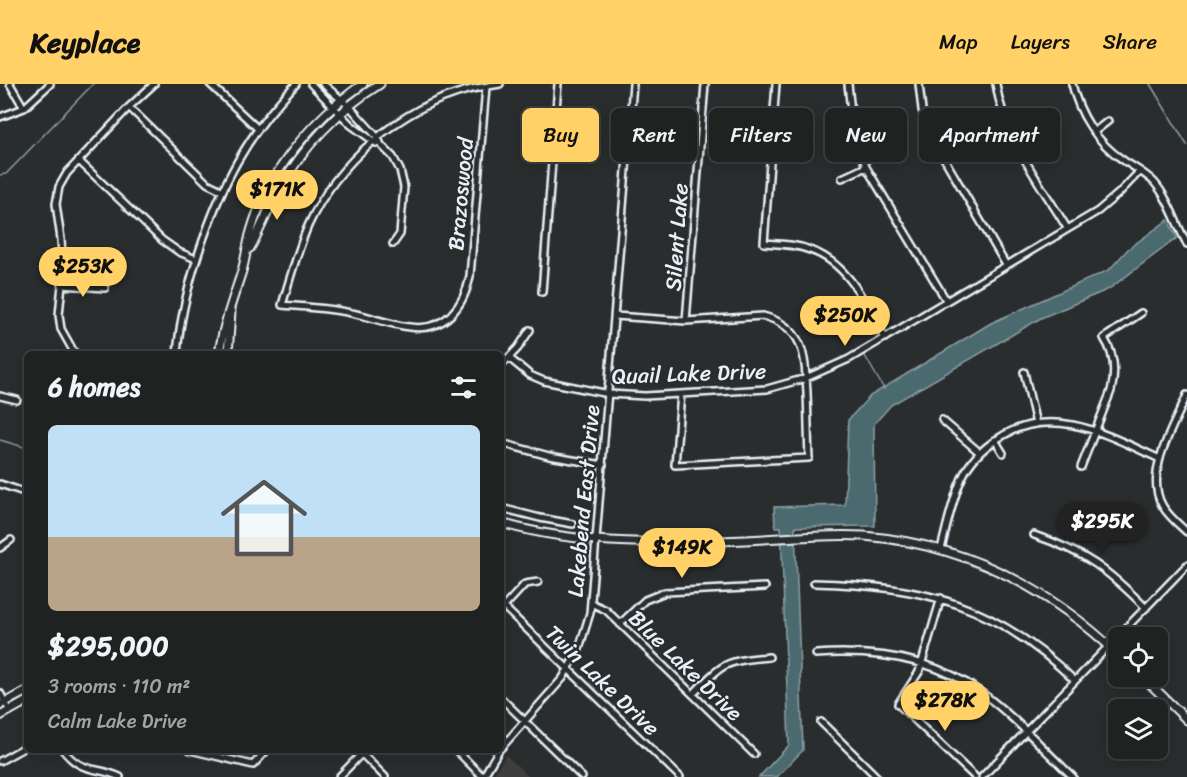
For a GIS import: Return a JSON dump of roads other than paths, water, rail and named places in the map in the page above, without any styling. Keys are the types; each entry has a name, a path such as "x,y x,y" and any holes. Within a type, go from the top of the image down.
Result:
{"street":[{"path":"10,84 24,108"},
{"path":"0,117 24,108 50,84"},
{"path":"73,351 61,329 59,319 59,302 63,285 57,196 62,180 129,107 154,84"},
{"path":"210,84 257,129"},
{"path":"177,351 183,305 196,259 221,190 257,129 296,84"},
{"path":"311,84 333,108 372,143 381,145"},
{"path":"220,351 224,325 247,253 250,232 272,184 301,141 333,108 363,84"},
{"path":"247,253 294,166 326,127 349,106 380,84"},
{"path":"372,143 398,123 429,105 469,89 500,84"},
{"path":"542,292 558,84"},
{"name":"Lakebend East Drive","path":"504,744 557,686 568,669 585,632 591,603 633,84"},
{"name":"Silent Lake","path":"686,321 705,84"},
{"path":"776,84 764,243 810,249 837,265 853,284 885,338"},
{"path":"848,84 853,130 866,167 946,300"},
{"path":"919,84 922,110 930,134 1006,265"},
{"path":"996,84 1010,131 1067,228"},
{"path":"1072,84 1079,106 1094,132 1121,159 1140,171 1161,191 1187,244"},
{"path":"320,94 325,85 349,106 397,163 404,180 400,234 393,244"},
{"name":"Brazoswood","path":"372,143 340,176 319,206 301,244 282,305 339,311 416,328 436,324 447,318 462,303 467,292 486,87"},
{"path":"129,107 207,183 221,190"},
{"path":"356,128 363,121"},
{"path":"1094,132 1108,122"},
{"path":"79,161 162,240 179,252 196,259"},
{"path":"842,178 866,167"},
{"name":"Quail Lake Drive","path":"509,358 523,370 544,381 609,394 645,396 767,389 806,378 840,363 885,338 1105,205 1140,171"},
{"path":"63,285 105,288"},
{"path":"228,351 231,305"},
{"path":"1080,467 1111,391 1114,358 1104,338 1141,312"},
{"path":"615,316 686,321 763,316 778,321 791,331 800,344 805,359 809,459 675,465 681,394"},
{"path":"504,363 530,330"},
{"path":"1024,372 1036,424"},
{"path":"1187,395 1160,459 1156,478 1160,500 1169,515 1187,532"},
{"path":"0,396 17,400"},
{"path":"942,420 979,452"},
{"path":"941,549 962,479 979,452 1013,430 1036,424 1070,423 1096,431 1160,459"},
{"path":"995,441 1003,453"},
{"path":"504,443 549,456 603,465"},
{"path":"0,484 24,491"},
{"path":"504,509 573,524"},
{"path":"504,524 541,533 596,541 668,543 865,536 905,541 941,549 995,568 1032,587 1066,610 1108,644"},
{"path":"1034,536 1063,545 1095,562 1146,608"},
{"path":"0,548 11,540"},
{"path":"1127,627 1187,565"},
{"path":"504,606 525,584 537,582"},
{"path":"814,583 875,585 941,598 982,614 1018,634 1052,658 1075,681"},
{"path":"620,624 645,600 665,592 765,587"},
{"path":"941,598 915,681 898,704 975,777"},
{"name":"Blue Lake Drive","path":"591,603 606,610 754,754"},
{"name":"Twin Lake Drive","path":"504,610 680,777"},
{"path":"982,777 1108,646"},
{"path":"816,654 860,653 905,658 947,672 981,691 1073,777"},
{"path":"693,694 712,674 728,664 745,659 769,657"},
{"path":"1153,687 1187,720"},
{"path":"0,693 3,704 10,711"},
{"path":"3,704 24,693"},
{"path":"504,701 582,777"},
{"path":"0,715 24,703"},
{"path":"821,722 877,777"},
{"path":"0,761 24,748"},
{"path":"65,753 71,761 80,766 120,777"},
{"path":"203,753 253,765 264,753"},
{"path":"339,777 362,753"},
{"path":"364,753 385,777"},
{"path":"459,753 483,777"},
{"name":"Lakebend East Drive","path":"483,777 498,753"}],"water":[{"path":"1168,220 1177,238 1109,289 1041,318 891,405 874,424 875,526 795,527 803,750 777,777 759,777 789,745 781,527 775,527 774,507 845,505 848,420 870,396 991,323 1109,270 1128,249"}],"waterway":[{"path":"0,175 6,174 93,84"},
{"path":"1150,84 1187,145"},
{"path":"865,356 884,389"},
{"path":"0,440 24,447"}]}
